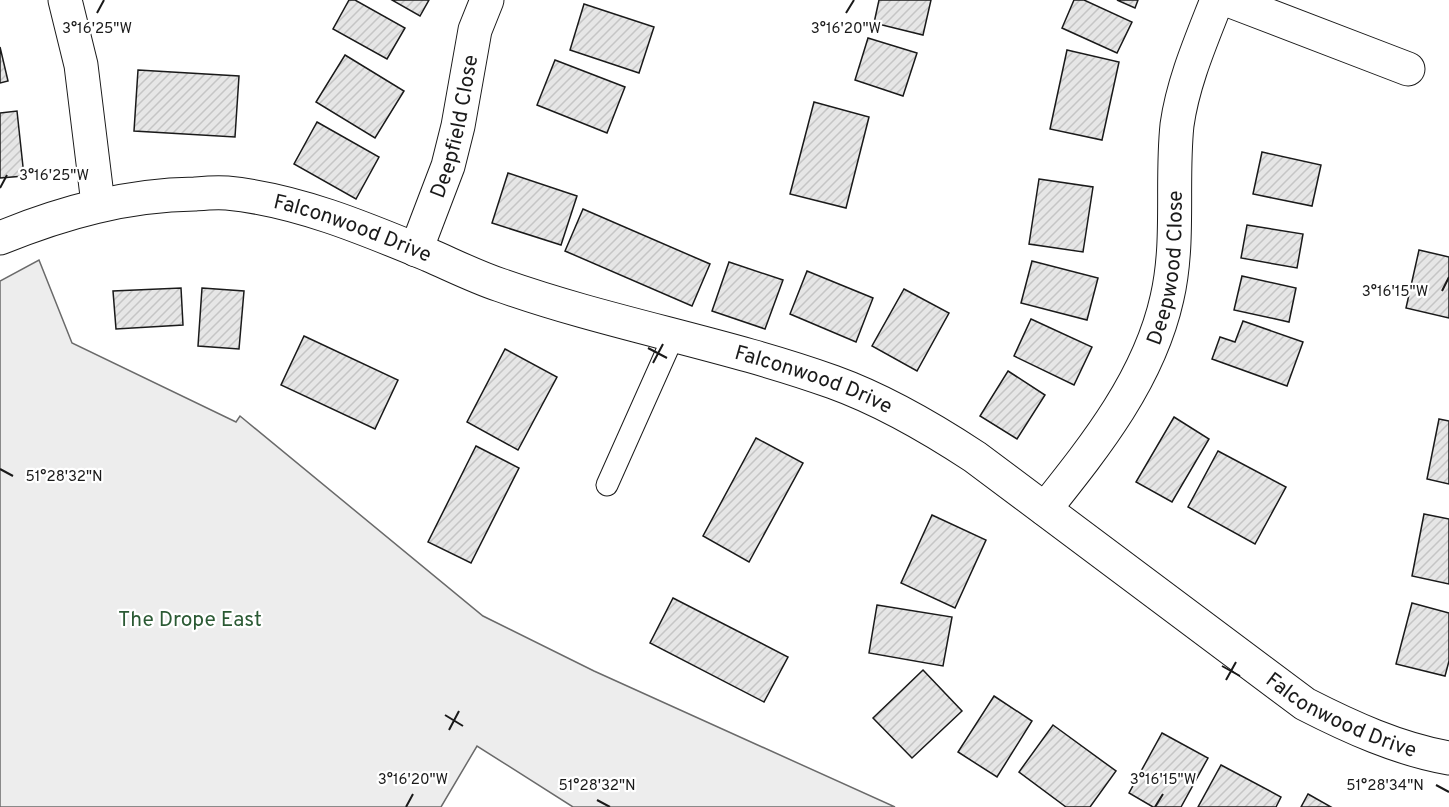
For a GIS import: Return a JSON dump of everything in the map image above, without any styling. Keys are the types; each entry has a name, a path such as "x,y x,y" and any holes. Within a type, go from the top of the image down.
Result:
{"street":[{"path":"65,0 81,65 99,204"},
{"name":"Deepfield Close","path":"416,250 448,166 458,126 475,30 487,0"},
{"name":"Deepwood Close","path":"1045,509 1102,435 1129,394 1147,359 1160,323 1167,296 1172,260 1177,127 1191,68 1217,0"},
{"path":"1228,0 1408,69"},
{"name":"Falconwood Drive","path":"0,238 60,215 99,204 169,194 225,193 279,202 334,218 497,285 758,357 836,383 895,410 943,436 1045,509 1305,704 1341,723 1389,741 1449,758"}],"lane":[{"path":"607,485 674,335"}],"shaded area":[{"name":"The Drope East","path":"39,260 72,343 236,422 240,416 483,616 594,671 895,807 573,807 477,746 441,807 0,807 0,281"}],"building":[{"path":"349,0 355,0 405,28 387,59 333,29"},
{"path":"392,0 429,0 420,16"},
{"path":"879,0 931,0 923,35 874,23"},
{"path":"1074,0 1084,0 1132,22 1117,53 1062,28"},
{"path":"1117,0 1138,0 1135,8"},
{"path":"584,4 654,27 639,73 570,50"},
{"path":"868,38 917,53 903,96 855,80"},
{"path":"0,47 8,81 0,83"},
{"path":"1067,50 1119,62 1102,140 1050,129"},
{"path":"345,55 404,91 375,138 316,102"},
{"path":"555,60 625,87 607,133 537,105"},
{"path":"138,70 239,76 235,137 134,131"},
{"path":"814,102 869,117 846,208 790,194"},
{"path":"17,111 24,176 0,178 0,113"},
{"path":"317,122 379,157 356,199 294,164"},
{"path":"1262,152 1321,165 1312,206 1253,194"},
{"path":"508,173 577,196 561,245 492,223"},
{"path":"1039,179 1093,187 1083,252 1029,244"},
{"path":"583,209 710,264 692,306 565,251"},
{"path":"1247,225 1303,234 1297,268 1241,258"},
{"path":"1419,250 1449,257 1449,318 1406,308"},
{"path":"1032,261 1098,278 1087,320 1021,303"},
{"path":"729,262 783,280 765,329 712,311"},
{"path":"807,271 873,298 856,342 790,314"},
{"path":"1242,276 1296,288 1289,322 1234,310"},
{"path":"181,288 183,325 116,329 113,291"},
{"path":"202,288 244,291 239,349 198,346"},
{"path":"904,289 949,313 917,371 872,346"},
{"path":"1031,319 1092,347 1074,385 1014,356"},
{"path":"1243,321 1303,342 1287,386 1212,359 1220,337 1235,342"},
{"path":"304,336 398,380 375,429 281,385"},
{"path":"505,349 557,377 518,450 467,422"},
{"path":"1008,371 1045,395 1017,439 980,416"},
{"path":"1174,417 1209,439 1172,502 1136,482"},
{"path":"1439,419 1449,421 1449,484 1427,479"},
{"path":"756,438 803,463 749,562 703,536"},
{"path":"476,446 519,468 471,563 428,542"},
{"path":"1218,451 1286,487 1255,544 1188,507"},
{"path":"1424,514 1449,519 1449,584 1412,576"},
{"path":"932,515 986,540 955,608 901,583"},
{"path":"673,598 788,657 764,702 650,643"},
{"path":"1412,603 1449,613 1449,661 1445,676 1396,664"},
{"path":"877,605 952,617 943,666 869,653"},
{"path":"923,670 962,711 912,758 873,718"},
{"path":"994,696 1032,721 997,777 958,752"},
{"path":"1053,725 1116,771 1090,807 1066,807 1019,772"},
{"path":"1162,733 1208,758 1181,807 1153,807 1129,793"},
{"path":"1221,765 1281,797 1276,807 1198,807"},
{"path":"1308,794 1331,807 1301,807"}]}
